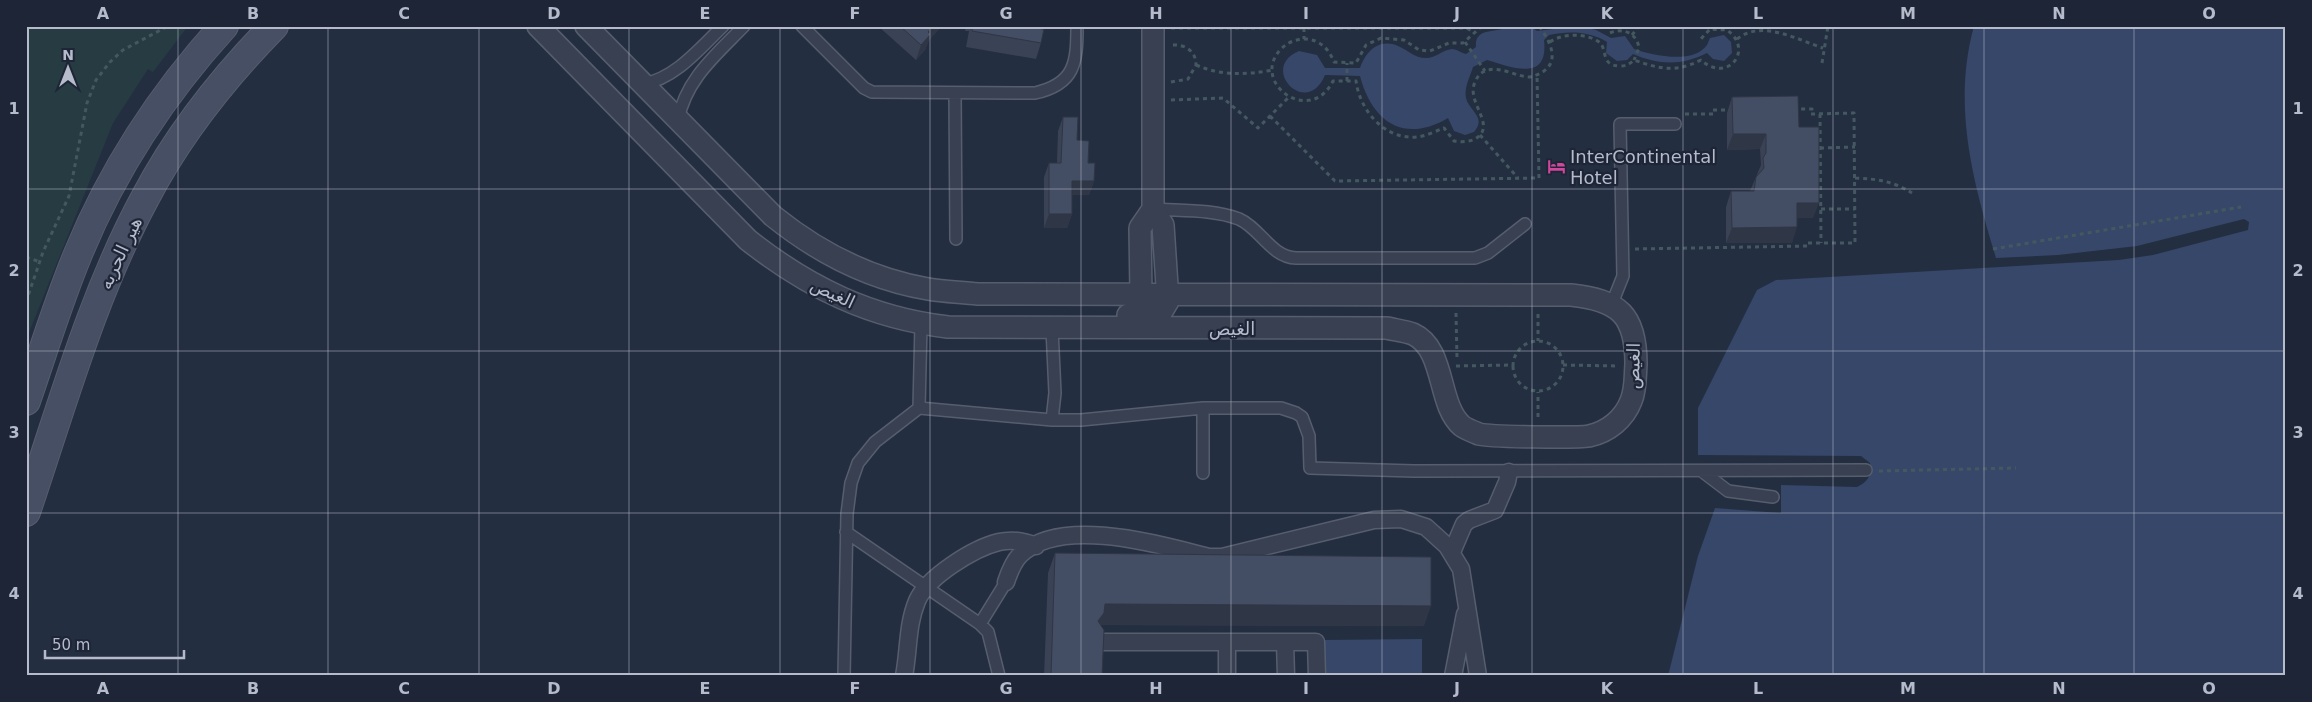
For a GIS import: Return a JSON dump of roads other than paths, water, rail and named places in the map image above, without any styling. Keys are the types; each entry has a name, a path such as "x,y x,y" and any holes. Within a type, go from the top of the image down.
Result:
{"main road":[{"name":"هير الحربه","path":"26,512 103,288 145,197 196,116 274,26"},
{"name":"هير الحربه","path":"26,401 78,254 102,202 149,120 218,31"}],"street":[{"name":"الغيص","path":"538,26 748,240 781,266 831,294 880,314 921,324 948,327 1052,329 1387,328 1413,334 1423,342 1448,370 1449,406 1462,426 1480,434 1589,436 1608,429 1628,410 1635,392 1636,341 1632,326 1612,306 1590,297 1455,294 978,294 928,290 888,279 849,265 804,241 773,216 586,26"},
{"path":"1091,328 1107,317 1162,311 1167,306 1168,294 1163,225 1153,209 1153,33"},
{"path":"1141,294 1140,228 1153,209"},
{"path":"1452,552 1464,524 1469,520 1495,510 1507,482 1509,472"},
{"path":"1006,582 1011,569 1021,555 1036,546 1056,538 1118,536 1209,557 1222,557 1374,520 1387,518 1401,519 1426,527 1452,552 1461,569 1468,600 1478,676"},
{"path":"904,676 912,614 918,598 935,577 972,554 998,542 1023,541 1036,546"},
{"path":"1453,676 1468,600"},
{"path":"1102,642 1316,642 1317,676"},
{"path":"1285,642 1286,676"},
{"path":"1227,643 1227,676"}],"lane":[{"path":"642,84 662,79 723,26"},
{"path":"678,120 682,104 694,80 744,26"},
{"path":"802,26 864,88 872,92 955,93 1035,93 1053,89 1064,80 1073,68 1076,54 1077,26"},
{"path":"955,93 956,239"},
{"path":"1612,306 1623,276 1620,124 1675,124"},
{"path":"1153,209 1198,212 1239,219 1289,258 1475,258 1488,253 1525,224"},
{"path":"919,408 921,324"},
{"path":"1052,329 1055,393 1052,420"},
{"path":"844,676 846,532 850,483 858,463 875,442 919,408 1052,420 1081,420 1203,408 1265,406 1296,412 1302,418 1309,436 1310,468 1509,472 1866,470"},
{"path":"1203,408 1204,473"},
{"path":"1703,472 1728,491 1773,497"},
{"path":"846,532 980,624 988,632 999,676"},
{"path":"980,624 1006,582"}],"water":[{"path":"1510,26 1530,26 1537,31 1578,26 1596,30 1611,38 1625,36 1634,49 1672,57 1692,55 1701,51 1707,45 1710,38 1724,35 1731,42 1732,53 1724,61 1713,59 1707,53 1679,62 1661,62 1633,54 1627,60 1617,61 1606,53 1607,42 1600,38 1579,33 1549,35 1544,40 1544,53 1541,62 1534,67 1526,69 1517,68 1487,60 1473,67 1467,86 1466,98 1479,122 1474,132 1465,135 1454,131 1448,118 1432,126 1417,129 1404,128 1392,124 1373,106 1365,92 1360,76 1325,75 1317,87 1308,92 1298,91 1290,86 1284,78 1283,68 1288,59 1299,51 1317,55 1325,68 1360,68 1370,51 1379,45 1391,44 1398,46 1422,58 1433,57 1452,49 1466,54 1476,47 1476,40 1483,33"},
{"path":"1974,26 2286,26 2286,676 1668,676 1698,556 1715,508 1781,513 1781,485 1857,487 1864,483 1870,475 1870,463 1861,456 1698,455 1698,408 1757,290 1776,280 2119,260 2153,255 2248,230 2249,222 2244,219 2137,246 2058,255 1996,258 1973,172 1965,115 1965,85"},
{"path":"1422,639 1422,676 1324,676 1324,640"}],"place":[{"name":"InterContinental Hotel","path":"1556,166"}]}
